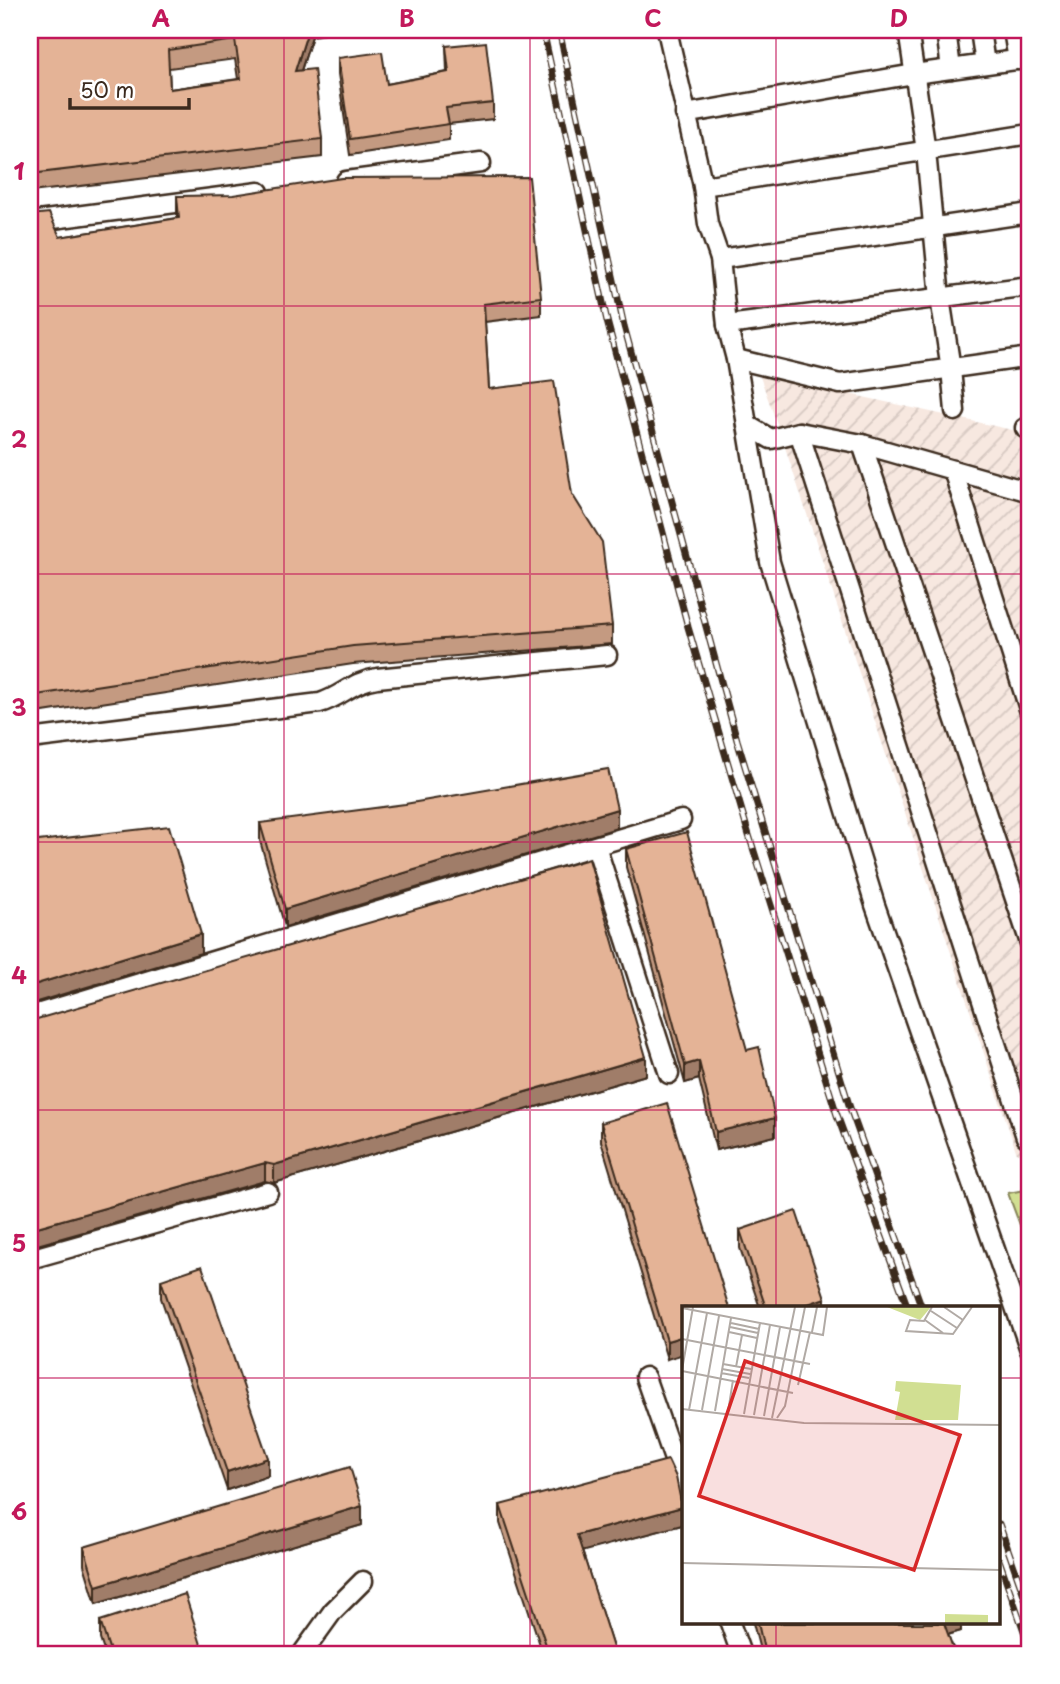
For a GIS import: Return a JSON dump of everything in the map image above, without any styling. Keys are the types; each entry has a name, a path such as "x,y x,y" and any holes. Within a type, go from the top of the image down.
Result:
{"street":[{"path":"667,30 703,186 708,224 720,259 727,325 736,359 770,562 875,905 1030,1350"},
{"path":"908,30 926,151 940,298 955,411"},
{"path":"946,30 951,69"},
{"path":"980,30 985,64"},
{"path":"685,114 914,74 1024,59 1013,30"},
{"path":"703,186 1030,134"},
{"path":"331,183 481,163"},
{"path":"30,222 276,190"},
{"path":"720,259 1030,213"},
{"path":"727,325 1030,286"},
{"path":"736,359 840,384 1030,357"},
{"path":"747,425 771,439 799,432 862,444 1030,492"},
{"path":"799,432 1026,1137 1030,1136"},
{"path":"862,444 1030,943"},
{"path":"953,470 1030,712"},
{"path":"30,739 320,703 331,700 360,681 377,678 607,655"},
{"path":"30,1016 681,820"},
{"path":"596,846 669,1074"},
{"path":"30,1259 268,1192"},
{"path":"645,1377 682,1482"},
{"path":"302,1654 333,1611 362,1581"},
{"path":"730,1624 741,1654"}],"shaded area":[{"path":"759,374 1030,434 1030,1152 1017,1154"}],"green space":[{"path":"1030,1189 1030,1252 1008,1193"}],"building":[{"path":"30,30 308,30 295,71 314,69 322,139 30,174","holes":["235,40 241,79 170,89 168,50"]},
{"path":"486,42 493,103 446,108 449,124 350,139 338,58 382,52 387,84 449,72 446,46"},
{"path":"529,177 541,297 484,304 489,389 554,381 572,494 602,542 612,626 353,646 30,696 30,215 49,213 60,237 179,218 177,196 233,195 342,178"},
{"path":"608,769 617,809 285,909 260,823 405,804"},
{"path":"169,826 201,934 30,986 30,842"},
{"path":"687,832 747,1050 759,1047 775,1118 716,1132 699,1061 685,1065 626,849"},
{"path":"589,859 646,1057 274,1165 265,1163 30,1229 30,1021"},
{"path":"667,1103 728,1306 682,1306 682,1337 667,1341 601,1123"},
{"path":"796,1211 825,1298 803,1306 765,1306 740,1230"},
{"path":"202,1266 268,1458 227,1472 161,1280"},
{"path":"668,1460 676,1477 682,1507 577,1535 615,1654 549,1654 500,1505"},
{"path":"350,1467 362,1506 96,1586 84,1547"},
{"path":"185,1594 204,1654 111,1654 100,1621"},
{"path":"758,1624 944,1624 955,1654 765,1654"}],"railway":[{"path":"543,30 607,321 688,627 748,832 837,1115 907,1306"},
{"path":"559,30 624,326 737,740 850,1108 921,1306"},
{"path":"1000,1527 1030,1612"},
{"path":"1000,1563 1030,1648"}]}
